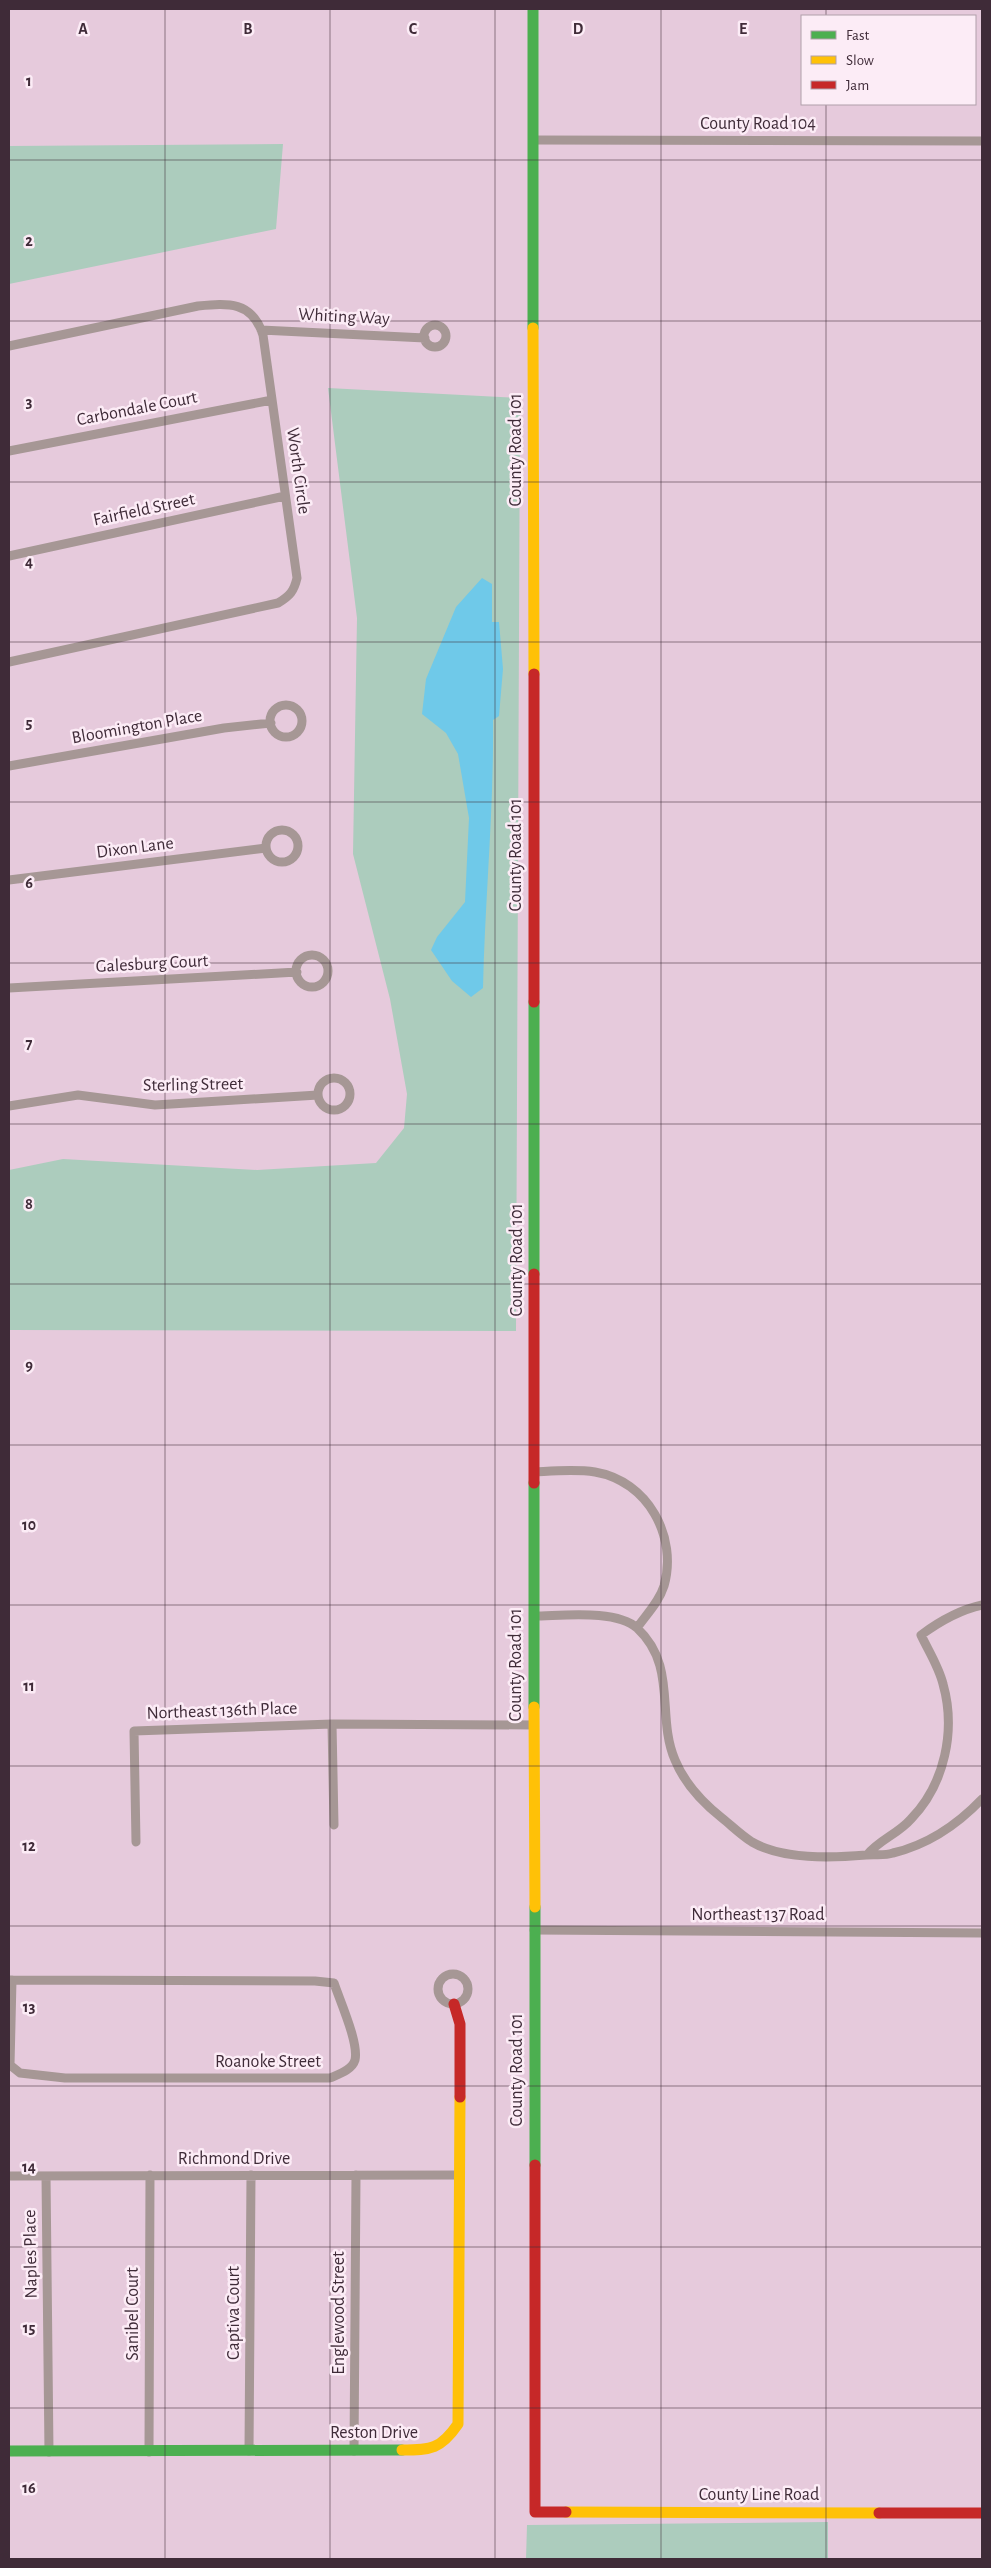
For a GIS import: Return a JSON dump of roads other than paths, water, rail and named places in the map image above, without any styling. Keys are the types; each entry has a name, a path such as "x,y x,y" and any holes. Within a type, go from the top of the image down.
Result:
{"street":[{"name":"County Road 101","path":"533,9 535,2512"},
{"name":"County Road 104","path":"533,140 982,141"},
{"name":"Worth Circle","path":"9,346 198,306 219,304 240,306 251,312 261,330 297,578 294,590 289,596 278,603 9,662"},
{"name":"Whiting Way","path":"261,330 425,338"},
{"name":"Carbondale Court","path":"9,450 272,400"},
{"name":"Fairfield Street","path":"9,556 286,496"},
{"name":"Bloomington Place","path":"9,766 224,728 271,723"},
{"name":"Dixon Lane","path":"9,880 266,848"},
{"name":"Galesburg Court","path":"9,988 297,972"},
{"name":"Sterling Street","path":"9,1106 78,1095 155,1105 318,1095"},
{"path":"534,1472 582,1470 610,1476 633,1489 654,1512 666,1543 667,1573 658,1599 637,1628"},
{"path":"867,1855 874,1846 893,1836 925,1804 948,1746 948,1703 943,1682 921,1635 939,1622 966,1608 982,1605"},
{"path":"534,1616 595,1616 623,1620 637,1628 655,1652 661,1669 665,1685 667,1727 674,1759 683,1776 707,1807 753,1843 800,1856 854,1857 892,1854 945,1830 968,1814 982,1799"},
{"path":"332,1724 334,1824"},
{"name":"Northeast 136th Place","path":"136,1842 134,1731 332,1724 534,1725"},
{"name":"Northeast 137 Road","path":"534,1930 982,1933"},
{"name":"Roanoke Street","path":"10,1980 334,1983 355,2047 355,2060 346,2071 330,2078 65,2078 20,2073 10,2065 10,1980"},
{"name":"Reston Drive","path":"9,2451 249,2452 430,2450 448,2439 458,2424 460,2024 454,2004"},
{"name":"Englewood Street","path":"354,2451 356,2175"},
{"name":"Richmond Drive","path":"9,2176 460,2175"},
{"name":"Naples Place","path":"46,2176 48,2452"},
{"name":"Sanibel Court","path":"149,2452 150,2176"},
{"name":"Captiva Court","path":"249,2452 251,2176"},
{"name":"County Line Road","path":"535,2512 982,2513"}],"water":[{"path":"482,578 492,584 492,622 499,622 503,669 499,716 493,720 483,988 471,997 452,981 431,950 437,937 465,902 469,818 458,754 446,733 422,714 426,679 456,607"}]}
